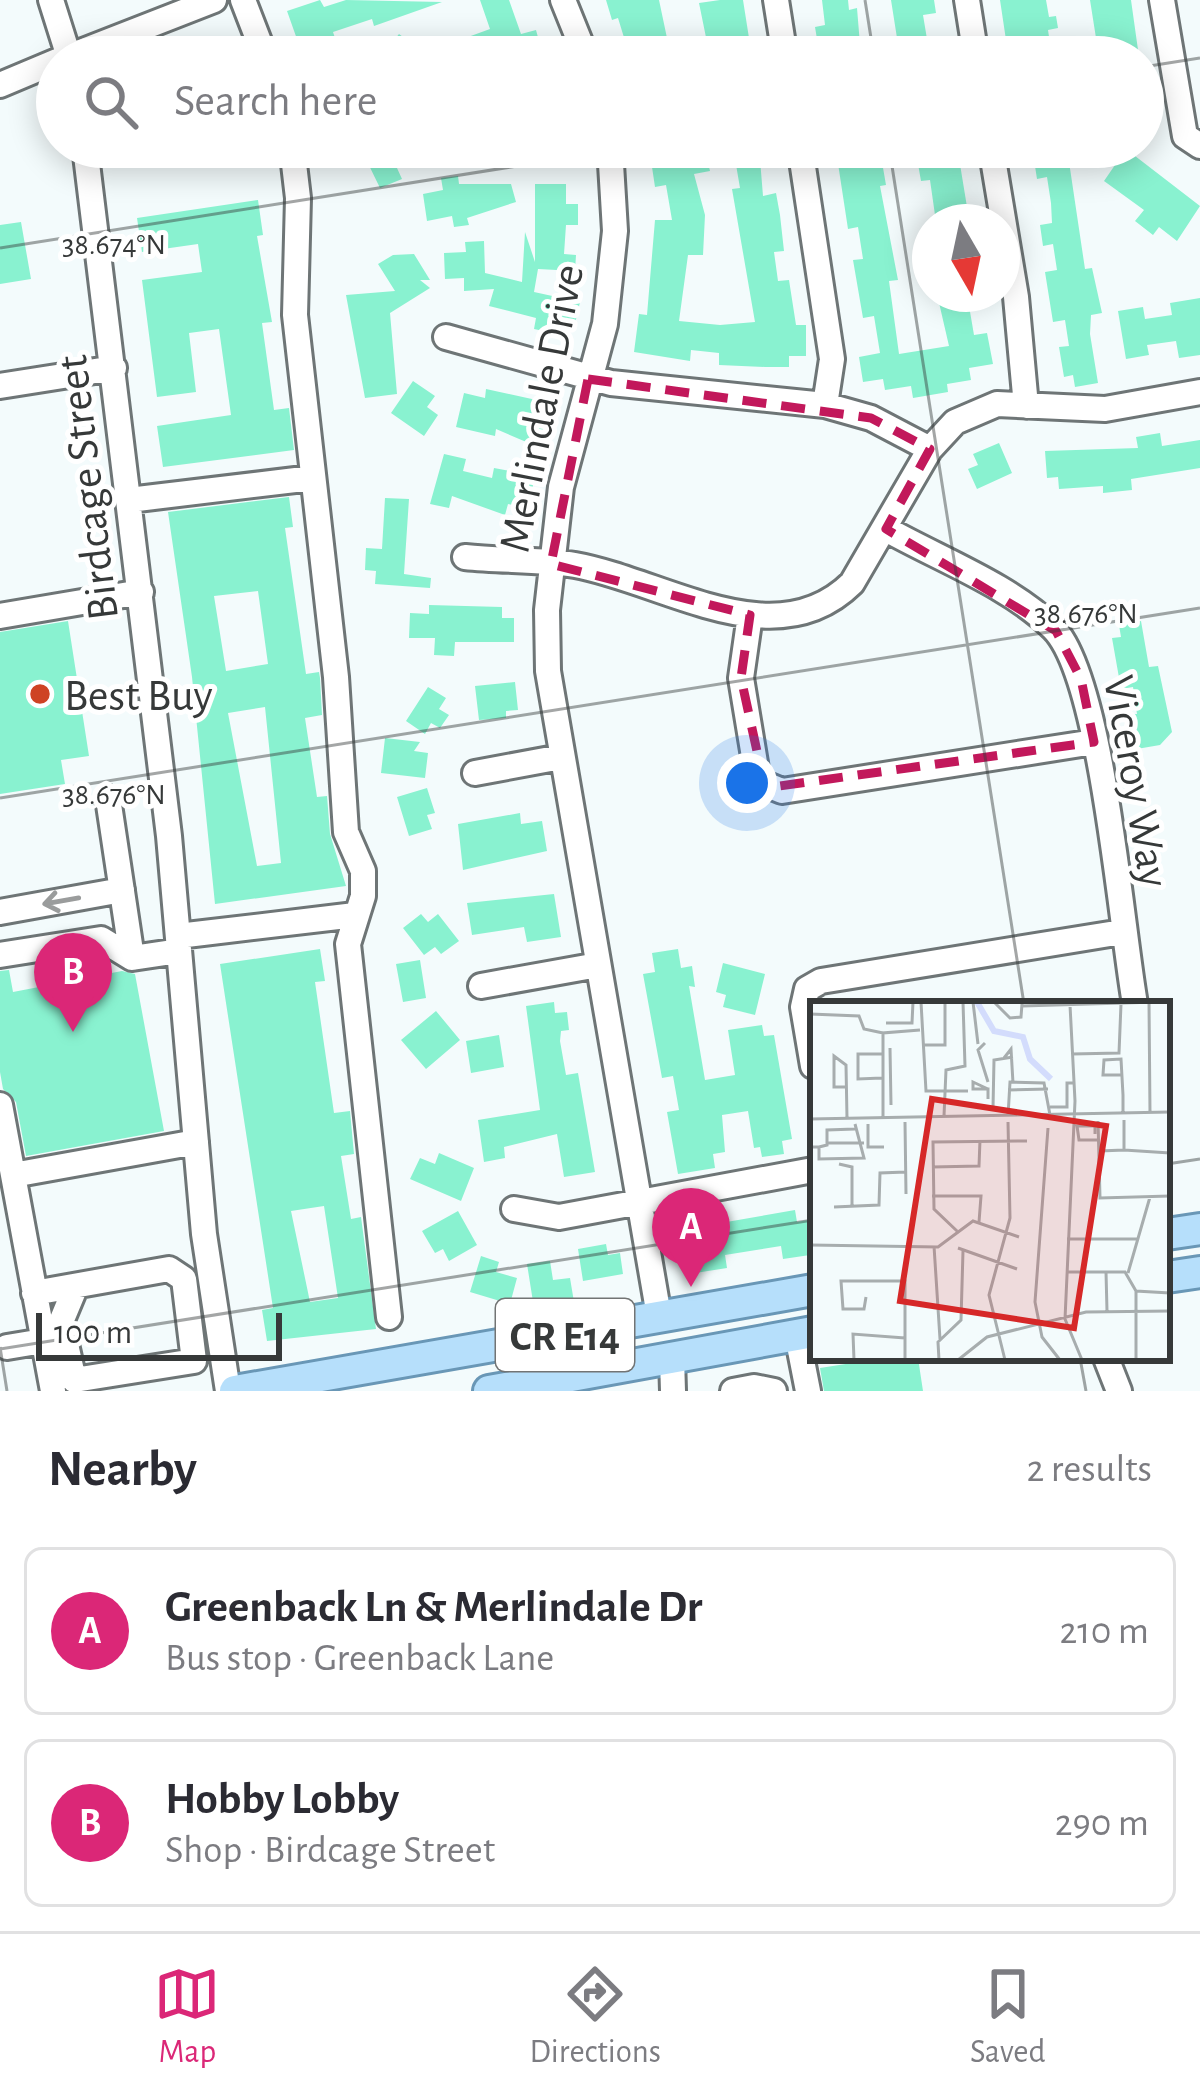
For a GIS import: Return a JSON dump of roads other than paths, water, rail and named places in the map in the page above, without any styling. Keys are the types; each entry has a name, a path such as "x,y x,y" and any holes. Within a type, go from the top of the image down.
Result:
{"main road":[{"path":"1170,1234 1200,1229"},
{"path":"1170,1276 1200,1272"},
{"name":"CR E14","path":"231,1391 810,1291"},
{"path":"672,1358 702,1309"},
{"path":"612,1369 624,1346 659,1316"},
{"name":"CR E14","path":"489,1391 805,1333"}],"street":[{"path":"51,0 62,36"},
{"path":"122,36 214,0"},
{"path":"243,0 257,36"},
{"path":"563,0 578,36"},
{"path":"776,0 782,36"},
{"path":"967,0 973,36"},
{"path":"1162,0 1185,136 1196,145"},
{"path":"0,85 36,70"},
{"name":"Birdcage Street","path":"88,168 141,592 196,1142 231,1391"},
{"path":"294,168 296,315 311,478 336,676 346,832 363,871 363,896 348,944 388,1317"},
{"name":"Merlindale Drive","path":"611,168 615,231 605,324 561,488 551,564 548,671 659,1316"},
{"path":"803,168 832,359 825,405"},
{"path":"994,168 1016,297 1026,406"},
{"path":"446,337 588,379 679,394 825,405 871,418 930,449"},
{"path":"0,386 114,368"},
{"path":"465,557 574,565 750,615 792,616 835,600 886,529 930,449 955,422 975,411 997,404 1105,409 1200,392"},
{"path":"129,500 311,478"},
{"name":"Viceroy Way","path":"886,529 1033,612 1056,631 1082,679 1134,1001"},
{"path":"0,616 141,592"},
{"path":"750,615 741,678 758,782 765,788 782,790 1094,742"},
{"path":"475,772 561,757"},
{"path":"108,798 132,958"},
{"path":"0,913 122,890"},
{"path":"0,956 101,939 132,958 179,943 355,915"},
{"path":"810,1048 803,1007 807,989 820,981 1122,932"},
{"path":"481,986 598,965"},
{"path":"0,1105 13,1175 10,1221 34,1293 52,1391"},
{"path":"13,1175 196,1142"},
{"path":"514,1209 559,1217 810,1171"},
{"path":"34,1293 169,1269 184,1280 194,1353 187,1365 74,1380 62,1322 76,1286"},
{"path":"805,1333 808,1391"},
{"path":"7,1347 43,1340"},
{"path":"672,1358 673,1391"},
{"path":"733,1391 754,1387 774,1391"}],"place":[{"name":"Best Buy","path":"40,694"},
{"name":"Hobby Lobby","path":"73,1032"},
{"name":"Greenback Ln & Merlindale Dr","path":"691,1287"}]}
